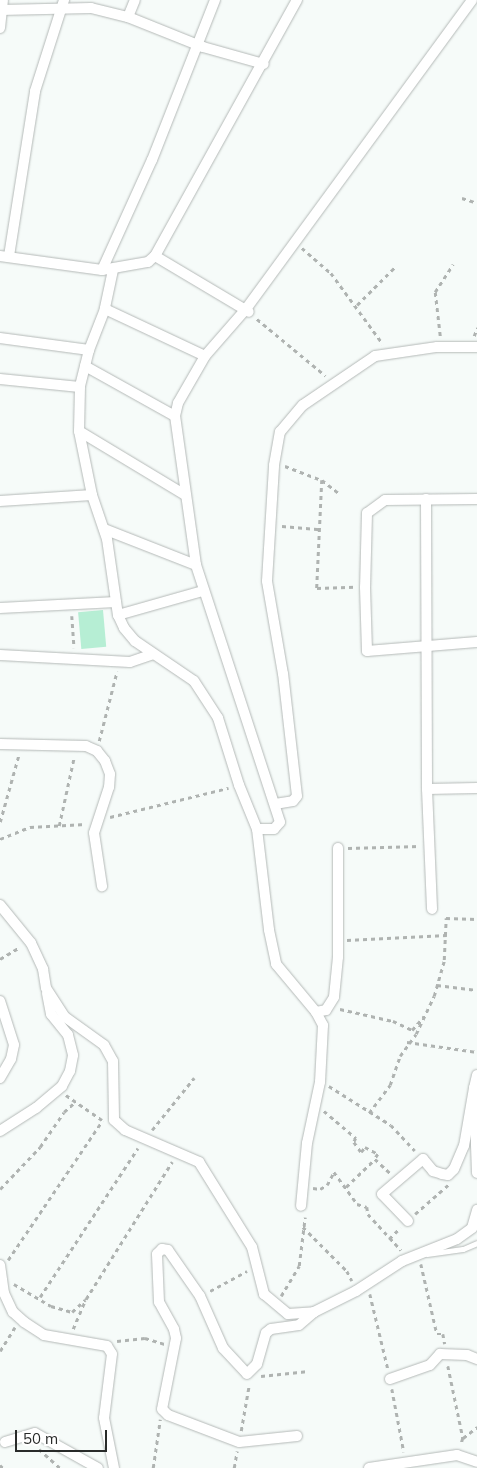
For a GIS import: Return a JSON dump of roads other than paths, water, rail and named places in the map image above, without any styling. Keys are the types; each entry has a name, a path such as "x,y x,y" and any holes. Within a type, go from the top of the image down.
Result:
{"street":[{"path":"128,18 135,0"},
{"path":"102,270 152,160 194,44 215,0"},
{"path":"63,5 35,91 5,256 113,270 148,262 155,256 264,64 298,0"},
{"path":"257,829 278,828 280,822 196,565 175,416 191,377 206,356 248,311 295,242 472,0"},
{"path":"0,28 2,7 63,5 91,8 128,18 194,44 264,64"},
{"path":"155,256 248,311"},
{"path":"113,270 105,309 89,350 80,387 79,431 92,495 104,529 118,614 135,641 184,672 205,696 218,718 238,785 257,829 269,930 276,964 316,1012 325,1037 301,1206"},
{"path":"105,309 206,356"},
{"path":"0,338 89,350"},
{"path":"275,804 293,801 297,796 283,674 267,581 274,462 280,432 303,405 332,382 375,356 442,348 477,347"},
{"path":"85,366 175,416"},
{"path":"0,379 80,387"},
{"path":"79,431 186,495"},
{"path":"0,501 92,495"},
{"path":"426,499 427,790 431,846 432,909"},
{"path":"477,499 385,500 367,512 365,587 367,652 477,642"},
{"path":"104,529 196,565"},
{"path":"118,614 203,591"},
{"path":"0,608 116,602"},
{"path":"0,655 75,662 130,662 153,654"},
{"path":"0,744 22,743 77,746 97,751 110,774 109,787 96,822 94,833 102,886"},
{"path":"427,790 477,788"},
{"path":"316,1012 331,1006 338,940 338,848"},
{"path":"0,905 30,941 43,969 51,1014 68,1036 73,1055 70,1072 58,1089 36,1108 0,1130"},
{"path":"46,988 64,1018 104,1045 113,1060 114,1120 125,1130 198,1162 252,1247 264,1294 288,1314 314,1312"},
{"path":"0,1002 14,1045 11,1059 0,1078"},
{"path":"408,1221 382,1194 423,1159 433,1171 442,1174 448,1175 454,1169 464,1146 477,1075"},
{"path":"474,1088 477,1173"},
{"path":"297,1436 239,1442 168,1415 162,1409 175,1333 157,1292 157,1254 162,1249 168,1250 200,1296 223,1348 241,1370 247,1374 256,1364 266,1333 271,1329 299,1325 314,1312 356,1291 402,1261 464,1234 472,1228 477,1210"},
{"path":"2,1266 4,1293 20,1319 44,1335 107,1346 112,1354 112,1370 104,1418 114,1468"},
{"path":"390,1379 430,1365 440,1354 467,1355 477,1359"},
{"path":"5,1442 35,1432 98,1468"},
{"path":"369,1468 406,1461 457,1455 477,1462"}],"lane":[{"path":"419,1255 463,1249 477,1243"}]}
